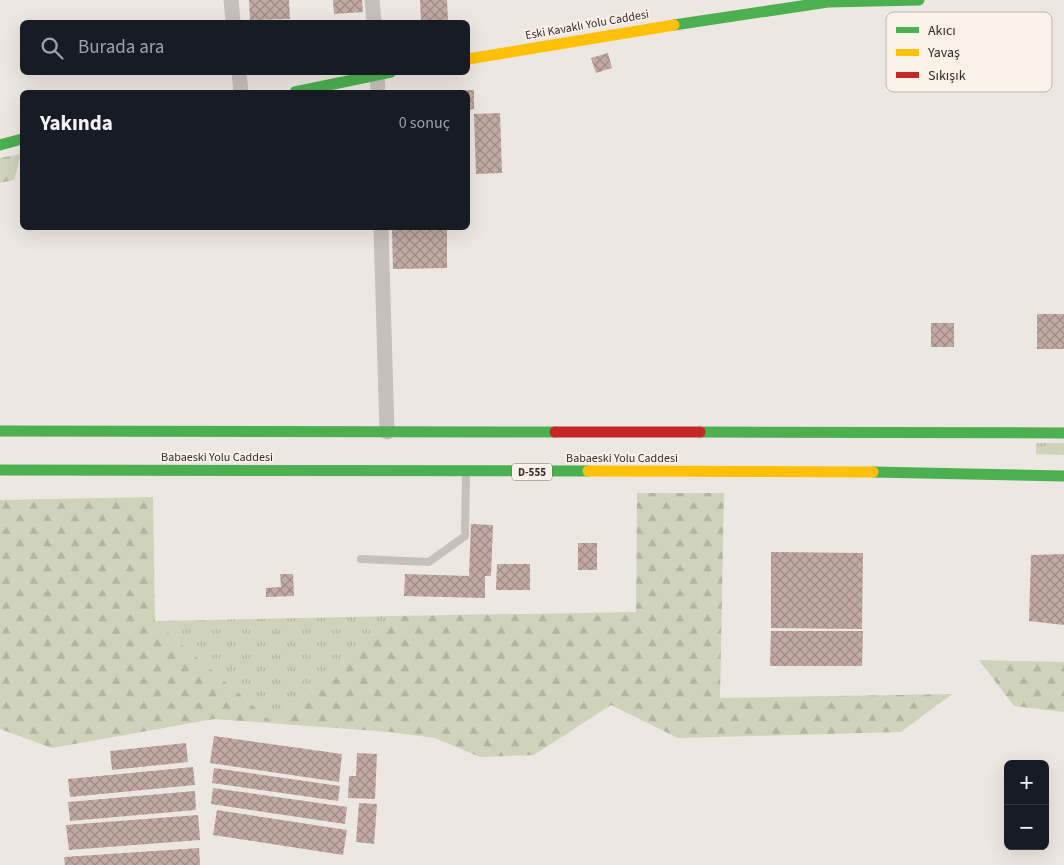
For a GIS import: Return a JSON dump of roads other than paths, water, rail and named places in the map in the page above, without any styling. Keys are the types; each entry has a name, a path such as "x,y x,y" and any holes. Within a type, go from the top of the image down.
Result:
{"main road":[{"name":"Eski Kavaklı Yolu Caddesi","path":"470,59 695,21 828,2 919,0"},
{"path":"304,90 373,75"},
{"path":"0,145 20,140"},
{"name":"Babaeski Yolu Caddesi","path":"0,431 1064,433"},
{"name":"Babaeski Yolu Caddesi","path":"0,470 867,472 1064,476"}],"street":[{"path":"231,0 233,20"},
{"path":"372,0 374,20"},
{"path":"239,75 241,90"},
{"path":"378,90 382,75"},
{"path":"382,230 387,432"}],"lane":[{"path":"361,559 429,562 465,536 466,472"}]}
